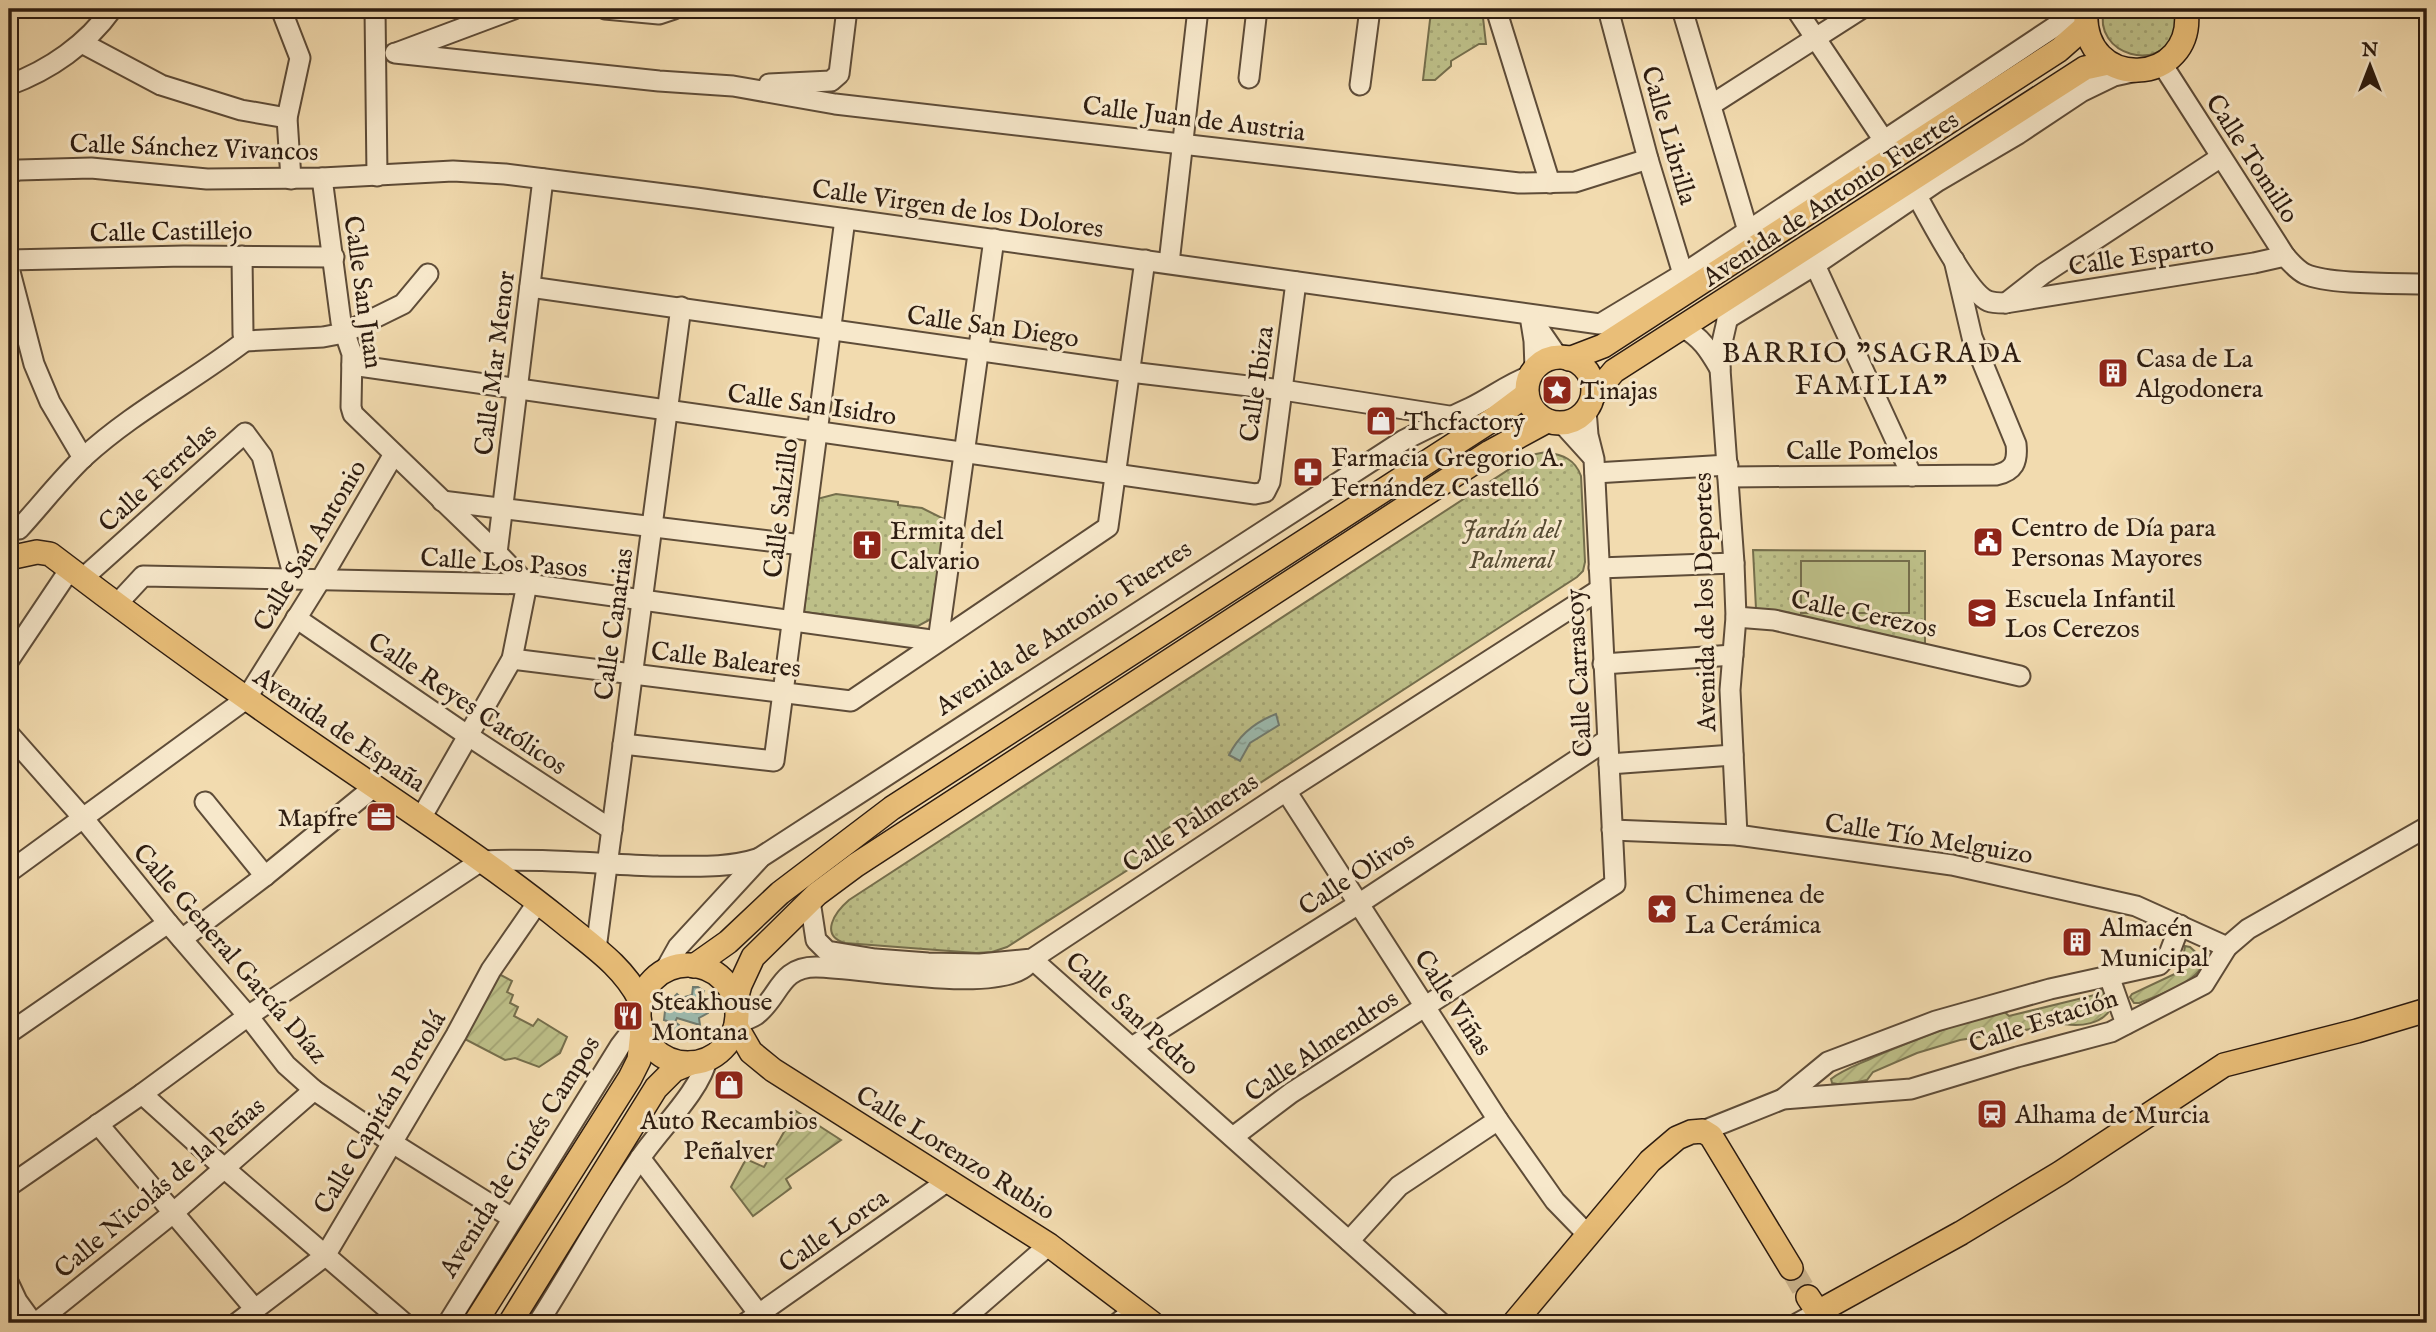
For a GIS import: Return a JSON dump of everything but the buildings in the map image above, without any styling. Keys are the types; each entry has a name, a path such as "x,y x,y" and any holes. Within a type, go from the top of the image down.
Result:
{"main road":[{"path":"2086,15 2093,47 2108,62 2137,71 2162,64 2174,56 2183,42 2188,18 2186,9"},
{"name":"Avenida de Antonio Fuertes","path":"1564,358 1603,346 1889,149 2059,50 2086,15"},
{"name":"Avenida de Antonio Fuertes","path":"1589,403 1615,371 1733,295 1913,188 2085,68 2108,62"},
{"path":"510,1323 656,1088 674,1070 699,1061 725,1046 736,1017 740,985 752,957 810,901 856,864 1502,444 1554,422 1580,417 1589,403 1590,377 1578,363 1564,358 1541,363 1531,380 1495,418 892,808 780,893 728,942 694,966"},
{"path":"1531,380 1533,410 1554,422"},
{"path":"9,558 37,552"},
{"name":"Avenida de España","path":"37,552 50,554 246,699 421,818 538,902 603,953"},
{"path":"603,953 653,973 664,972"},
{"path":"603,953 632,985 650,1045 661,1055 676,1062 747,1061 773,1070"},
{"path":"641,1017 647,986 671,967 694,966 715,973 726,983 736,1017"},
{"path":"1808,1311 1961,1233 2060,1173 2224,1065 2427,1010"},
{"name":"Avenida de Ginés Campos","path":"475,1323 630,1078 639,1060 641,1017"},
{"name":"Calle Lorenzo Rubio","path":"736,1017 751,1052 773,1070 1049,1245 1134,1319"},
{"path":"1703,1131 1711,1136 1721,1150 1791,1268"},
{"name":"Calle Estación","path":"1514,1323 1650,1161 1677,1138 1691,1132 1703,1131"}],"street":[{"path":"9,85 50,66 82,43 113,9"},
{"path":"281,9 300,58 288,118 291,179"},
{"path":"375,9 377,176"},
{"path":"395,54 514,9"},
{"path":"605,9 659,14 674,9"},
{"name":"Calle Juan de Austria","path":"733,86 831,81 839,74 848,9"},
{"path":"1170,263 1198,9"},
{"path":"1249,78 1257,9"},
{"path":"1360,85 1370,9"},
{"path":"1496,9 1550,183"},
{"path":"1682,9 1748,231"},
{"path":"1796,9 1889,149"},
{"path":"1711,106 1861,9"},
{"name":"Calle Librilla","path":"1611,10 1648,159 1683,274"},
{"path":"82,43 161,85 240,110 288,118"},
{"name":"Calle Juan de Austria","path":"374,53 733,86 835,104 1519,183 1575,181 1648,159"},
{"name":"Calle Tomillo","path":"2162,64 2285,256 2307,275 2339,281 2427,284"},
{"name":"Avenida de Antonio Fuertes","path":"1727,319 1815,265 1913,188 2081,92 2114,76 2137,71"},
{"name":"Avenida de Antonio Fuertes","path":"1600,324 1748,231 1889,149"},
{"path":"1913,188 1976,293 1988,301 2005,303 2043,274 2221,157"},
{"name":"Calle Sánchez Vivancos","path":"9,173 19,170 91,168 207,179 377,176"},
{"name":"Calle Virgen de los Dolores","path":"377,176 453,171 505,174 1600,324"},
{"name":"Calle San Juan","path":"322,178 341,322 352,354 353,414 527,584"},
{"name":"Calle Mar Menor","path":"498,553 544,179"},
{"name":"Calle Salzillo","path":"623,744 774,761 845,219"},
{"path":"938,641 994,239"},
{"path":"242,256 245,341"},
{"name":"Calle Esparto","path":"2005,303 2285,256"},
{"name":"Calle Castillejo","path":"9,260 334,257"},
{"path":"938,641 1108,527 1145,260"},
{"name":"Calle Pomelos","path":"1595,466 1912,477 2004,473 2014,467 2016,444 1972,337 1954,260"},
{"path":"1815,265 1912,477"},
{"path":"9,268 14,316 50,402 83,458"},
{"path":"37,552 14,523 83,458 128,422 245,341 323,337 344,333 403,304 428,274"},
{"name":"Calle Ibiza","path":"1265,492 1270,482 1296,282"},
{"name":"Calle San Diego","path":"530,287 1130,372 1283,390 1449,416"},
{"name":"Avenida de los Deportes","path":"1733,295 1721,347 1720,369 1736,617 1730,690 1737,835"},
{"name":"Calle Canarias","path":"603,953 612,830 681,307"},
{"path":"1530,316 1564,358"},
{"path":"1530,316 1534,341 1531,380"},
{"path":"1682,327 1695,334 1706,345 1720,369"},
{"name":"Calle San Isidro","path":"352,365 1116,472 1255,494 1265,492"},
{"name":"Avenida de Antonio Fuertes","path":"664,972 678,947 761,857 1404,440 1449,416 1471,408 1513,383 1531,380"},
{"name":"Calle Carrascoy","path":"1589,403 1588,435 1595,466 1615,884"},
{"path":"1554,422 1595,466"},
{"name":"Calle Ferrelas","path":"76,574 245,433 262,456 294,578"},
{"name":"Calle San Antonio","path":"246,699 321,579 394,454"},
{"path":"442,501 802,545"},
{"path":"1598,568 1734,563"},
{"path":"9,660 76,574"},
{"name":"Calle Los Pasos","path":"117,604 143,576 527,584 938,641"},
{"path":"421,818 512,659 527,584"},
{"name":"Calle Palmeras","path":"810,901 816,940 827,951 875,959 954,964 1032,959 1286,791 1599,590"},
{"name":"Calle Cerezos","path":"1736,617 1774,620 2020,676"},
{"name":"Calle Reyes Católicos","path":"296,618 612,830"},
{"name":"Calle Baleares","path":"512,659 850,701 938,641"},
{"path":"1603,664 1733,655"},
{"path":"9,872 246,699"},
{"name":"Calle General García Díaz","path":"9,734 84,819 286,1065 314,1090 512,1218"},
{"name":"Calle Olivos","path":"1132,1047 1360,903 1607,740"},
{"path":"1609,764 1733,755"},
{"path":"182,939 265,876 374,787"},
{"name":"Calle Viñas","path":"1286,791 1498,1120 1555,1201 1588,1235"},
{"path":"205,802 265,876"},
{"name":"Calle Estación","path":"1703,1131 1783,1099 1911,1089 2111,1032 2204,984 2227,947 2248,929 2427,827"},
{"name":"Calle Tío Melguizo","path":"1612,830 1737,835 1952,864 2136,906 2227,947"},
{"path":"9,1186 142,1094 248,1016 481,861 523,859 723,867 761,857"},
{"name":"Calle Almendros","path":"1233,1137 1291,1093 1615,884"},
{"name":"Calle Capitán Portolá","path":"237,1323 325,1256 456,1035 491,970 538,902"},
{"path":"9,1033 168,923"},
{"name":"Calle Estación","path":"1783,1099 1828,1062 1936,1021 2050,989 2159,965 2169,954 2180,925"},
{"name":"Calle San Pedro","path":"736,1017 748,1019 760,1011 795,970 814,967 901,975 979,978 1013,974 1032,959 1441,1323"},
{"path":"2109,976 2126,1024"},
{"name":"Avenida de Ginés Campos","path":"448,1323 620,1046 641,1017"},
{"path":"538,1323 640,1158 696,1084 704,1070 699,1061"},
{"name":"Calle Nicolás de la Peñas","path":"35,1323 173,1213 314,1090"},
{"path":"142,1094 404,1323"},
{"path":"1349,1241 1399,1186 1498,1120"},
{"path":"98,1124 255,1309"},
{"path":"640,1158 757,1320"},
{"name":"Calle Lorca","path":"757,1320 949,1180"},
{"path":"959,1323 1049,1245"},
{"path":"11,1297 35,1323"}],"green space":[{"path":"1433,9 1482,9 1486,44 1479,44 1451,61 1451,66 1435,80 1423,80 1430,20"},
{"path":"2104,9 2176,9 2175,31 2168,44 2157,52 2130,54 2118,48 2108,38 2103,25"},
{"name":"Jardín del Palmeral","path":"1546,452 1568,459 1581,476 1585,562 1583,571 1577,577 1200,822 1193,812 1162,832 1170,843 1007,947 976,953 845,943 833,935 832,923 849,900 1531,455"},
{"path":"836,494 898,502 898,505 922,508 948,521 931,619 918,626 804,612 817,499"},
{"path":"1753,550 1925,551 1925,648 1756,609"},
{"path":"1801,561 1909,561 1909,613 1801,613"},
{"path":"2185,946 2190,947 2204,960 2195,975 2167,992 2134,1003 2130,997 2132,994 2181,971"},
{"path":"497,973 512,981 507,992 513,995 510,1003 518,1007 514,1016 533,1026 538,1019 567,1037 560,1053 539,1067 515,1058 505,1060 461,1037"},
{"path":"2102,987 2106,989 2111,1008 2097,1021 1960,1040 1917,1053 1873,1072 1867,1080 1843,1085 1832,1083 1831,1079 1841,1072 1969,1020 2001,1009 2009,1016 2099,994"},
{"path":"796,1111 841,1140 786,1179 791,1188 753,1216 731,1187 746,1159 764,1167"}],"water":[{"path":"1276,714 1279,725 1250,743 1240,761 1229,755 1248,730"},
{"path":"693,987 704,991 700,998 706,1001 708,1013 699,1018 700,1025 677,1018 675,1022 679,1025 679,1030 673,1038 668,1034 670,1022 664,1020 665,1011 673,1005 670,1001 677,994 681,998 692,995"}],"tunnel":[{"path":"1791,1268 1808,1297"}],"place":[{"name":"Casa de La Algodonera","path":"2113,373"},
{"name":"Tinajas","path":"1557,390"},
{"name":"Thcfactory","path":"1381,421"},
{"name":"Farmacia Gregorio A. Fernández Castelló","path":"1308,472"},
{"name":"Centro de Día para Personas Mayores","path":"1988,542"},
{"name":"Ermita del Calvario","path":"867,545"},
{"name":"Escuela Infantil Los Cerezos","path":"1982,613"},
{"name":"Mapfre","path":"381,817"},
{"name":"Chimenea de La Cerámica","path":"1662,909"},
{"name":"Almacén Municipal","path":"2077,942"},
{"name":"Steakhouse Montana","path":"628,1016"},
{"name":"Auto Recambios Peñalver","path":"729,1085"},
{"name":"Alhama de Murcia","path":"1992,1114"}],"district":[{"name":"BARRIO \"SAGRADA FAMILIA\"","path":"1872,368"}]}
